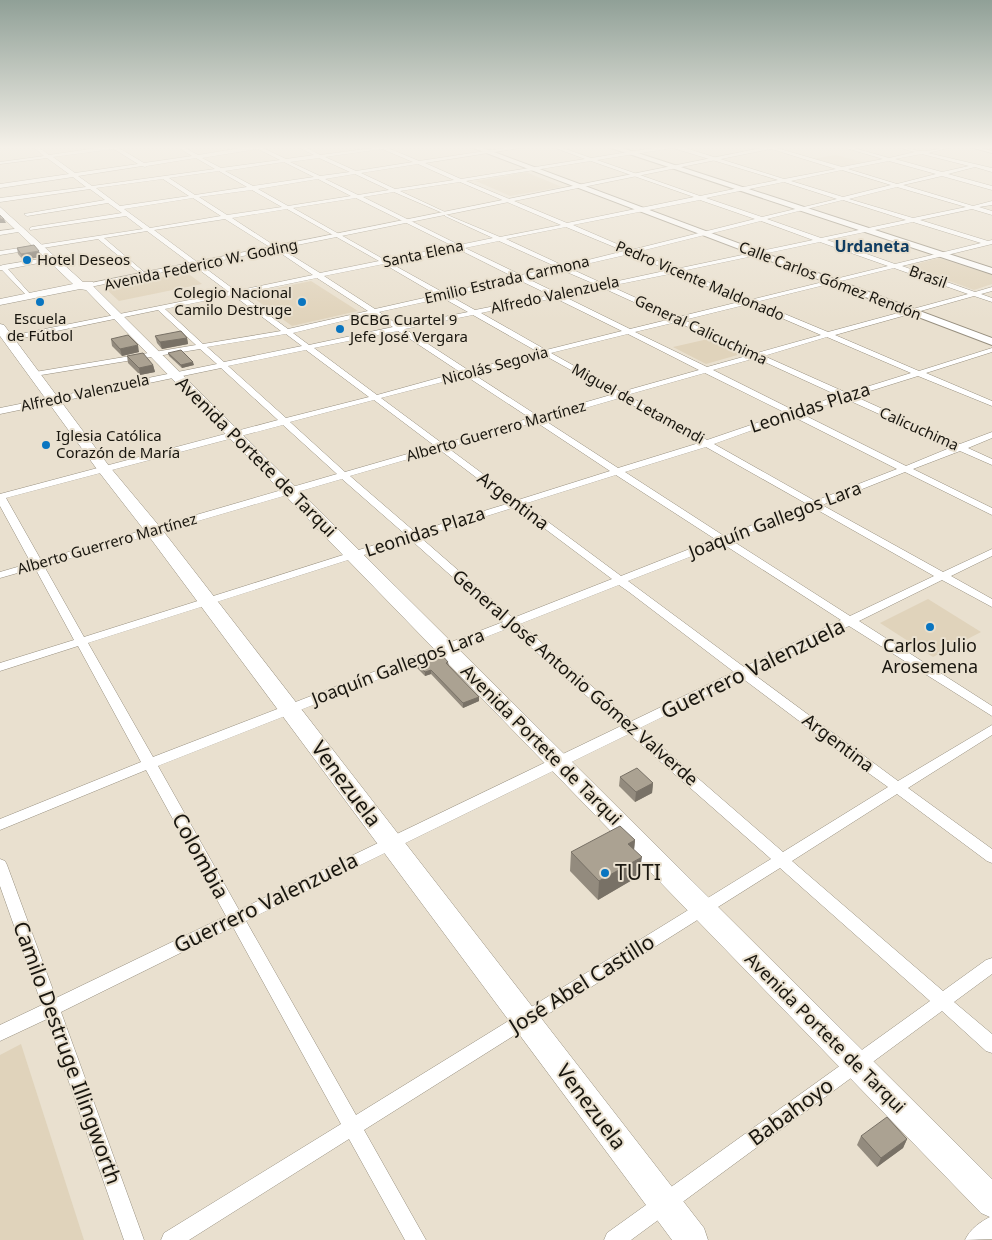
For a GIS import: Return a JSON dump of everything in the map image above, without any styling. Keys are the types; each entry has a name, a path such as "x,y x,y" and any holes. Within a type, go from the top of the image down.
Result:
{"main road":[{"name":"Avenida Portete de Tarqui","path":"2,204 119,317 992,1202"},
{"name":"Calle Carlos Gómez Rendón","path":"625,204 992,342"},
{"path":"785,204 992,271"},
{"name":"Avenida Portete de Tarqui","path":"45,247 52,259 87,286"},
{"name":"Avenida Federico W. Goding","path":"0,304 29,296 87,286"},
{"name":"Avenida Federico W. Goding","path":"0,304 87,286"},
{"name":"Venezuela","path":"4,334 104,469 154,531 692,1240"}],"street":[{"path":"27,214 91,204"},
{"name":"Argentina","path":"113,204 236,294 305,348 377,398 619,581 992,857"},
{"path":"118,208 146,204"},
{"path":"204,204 276,248 540,419 616,471 992,712"},
{"name":"Miguel de Letamendi","path":"281,204 992,604"},
{"path":"0,253 314,204"},
{"path":"372,204 992,512"},
{"name":"General Calicuchima","path":"423,204 564,266 846,396"},
{"name":"Avenida Federico W. Goding","path":"87,286 495,204"},
{"name":"Pedro Vicente Maldonado","path":"516,204 992,404"},
{"name":"Santa Elena","path":"4,334 161,309 665,204"},
{"name":"Brasil","path":"719,204 992,300"},
{"name":"Emilio Estrada Carmona","path":"35,374 286,332 630,252 822,204"},
{"path":"864,204 991,243"},
{"path":"960,204 992,213"},
{"name":"Alfredo Valenzuela","path":"0,411 675,271 987,204"},
{"path":"0,234 127,214"},
{"path":"100,238 142,273"},
{"name":"Nicolás Segovia","path":"0,497 546,352 746,301 991,243"},
{"path":"2,268 52,259"},
{"name":"Avenida Federico W. Goding","path":"87,286 142,273 195,264"},
{"path":"2,268 29,296"},
{"name":"Alberto Guerrero Martínez","path":"0,575 756,355 992,289"},
{"name":"General José Antonio Gómez Valverde","path":"161,309 342,475 512,622 992,1045"},
{"name":"Leonidas Plaza","path":"0,667 516,502 708,443 793,413 992,350"},
{"name":"Calicuchima","path":"846,396 992,462"},
{"name":"Joaquín Gallegos Lara","path":"0,825 149,764 992,435"},
{"name":"Colombia","path":"0,497 416,1240"},
{"name":"Guerrero Valenzuela","path":"0,1033 992,552"},
{"name":"José Abel Castillo","path":"172,1240 353,1125 992,729"},
{"name":"Camilo Destruge Illingworth","path":"0,865 134,1240"},
{"name":"Babahoyo","path":"614,1240 992,965"},
{"path":"975,1240 992,1226"}],"shaded area":[{"path":"939,258 992,275 992,284 974,290 908,266"},
{"path":"186,272 202,284 119,301 105,288"},
{"name":"Colegio Nacional Camilo Destruge","path":"311,281 358,311 292,326 248,294"},
{"path":"708,339 741,354 706,364 673,347"},
{"name":"Carlos Julio Arosemena","path":"928,599 981,632 933,657 880,623"},
{"path":"21,1044 84,1240 0,1240 0,1055"}],"building":[{"path":"34,245 39,251 21,254 17,248"},
{"path":"181,331 187,338 160,342 155,336"},
{"path":"128,335 138,345 120,349 111,339"},
{"path":"181,350 193,362 181,365 168,353"},
{"path":"143,353 153,365 139,368 127,356"},
{"path":"441,654 448,662 446,663 479,697 463,703 431,670 425,672 417,664"},
{"path":"637,768 653,783 636,792 620,777"},
{"path":"620,826 635,840 628,844 642,857 599,881 571,852"},
{"path":"887,1117 907,1139 881,1158 861,1136"}],"place":[{"name":"Hotel Deseos","path":"27,260"},
{"name":"Escuela de Fútbol","path":"40,302"},
{"name":"Colegio Nacional Camilo Destruge","path":"302,302"},
{"name":"BCBG Cuartel 9 Jefe José Vergara","path":"340,329"},
{"name":"Iglesia Católica Corazón de María","path":"46,445"},
{"name":"Carlos Julio Arosemena","path":"930,627"},
{"name":"TUTI","path":"605,873"}],"district":[{"name":"Urdaneta","path":"872,246"}]}
